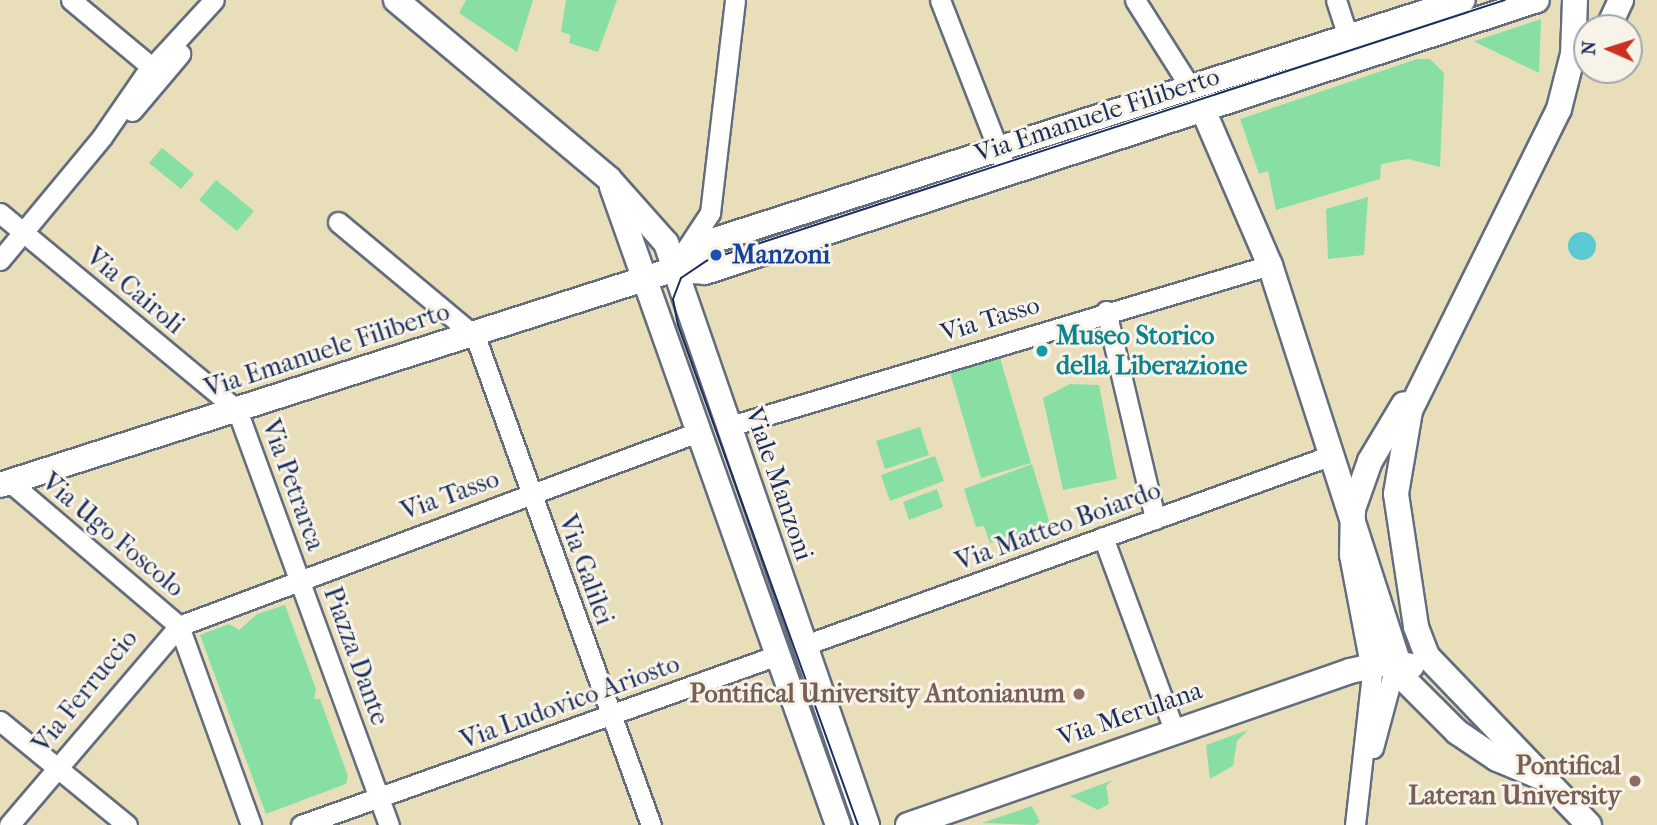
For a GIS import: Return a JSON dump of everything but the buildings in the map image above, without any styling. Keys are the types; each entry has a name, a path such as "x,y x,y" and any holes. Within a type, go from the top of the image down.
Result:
{"main road":[{"name":"Viale Manzoni","path":"396,0 609,179 660,233 867,825"},
{"name":"Via Emanuele Filiberto","path":"6,485 672,270 718,239 1189,85 1348,37 1436,4 1463,0"},
{"name":"Via Emanuele Filiberto","path":"672,270 705,272 1204,112 1538,0"},
{"path":"1575,0 1566,87 1549,134 1424,379 1407,419 1396,473 1413,607 1424,651 1451,683 1589,825"},
{"path":"1566,87 1573,78"},
{"path":"1204,112 1270,265 1329,456 1352,519 1370,557 1385,663 1448,725 1497,759 1547,779"},
{"path":"609,179 838,825"},
{"path":"1352,519 1370,461 1424,379"},
{"path":"1385,663 1413,607"},
{"path":"1385,663 1451,683"},
{"name":"Via Merulana","path":"908,825 1174,730 1385,663"}],"street":[{"path":"71,0 157,71"},
{"path":"0,260 217,0"},
{"path":"718,239 710,213 735,0"},
{"path":"940,0 1007,175"},
{"path":"1135,0 1189,85"},
{"path":"1336,0 1348,37"},
{"name":"Via Cairoli","path":"0,212 237,410"},
{"path":"672,270 710,213"},
{"path":"338,222 473,334"},
{"name":"Via Tasso","path":"727,427 1107,311 1270,265"},
{"path":"1107,311 1155,519"},
{"name":"Via Galilei","path":"473,334 651,825"},
{"name":"Via Petrarca","path":"237,410 300,579"},
{"name":"Via Tasso","path":"300,579 698,432"},
{"name":"Via Matteo Boiardo","path":"805,645 1329,456"},
{"name":"Via Ugo Foscolo","path":"6,485 179,626"},
{"path":"1103,537 1174,730"},
{"name":"Piazza Dante","path":"179,626 300,579 389,825"},
{"path":"179,626 251,825"},
{"name":"Via Ferruccio","path":"9,825 179,626"},
{"name":"Via Ludovico Ariosto","path":"379,797 778,655"},
{"path":"1355,825 1365,771 1387,713 1385,663"},
{"path":"0,721 127,825"},
{"path":"301,825 379,797"}],"green space":[{"path":"466,0 533,0 517,52 459,13"},
{"path":"566,0 617,0 598,52 569,43 571,35 561,32"},
{"path":"1541,19 1539,73 1475,42 1475,41"},
{"path":"1417,59 1430,59 1444,73 1440,167 1408,159 1381,164 1380,179 1276,210 1268,171 1259,174 1240,119"},
{"path":"162,148 194,174 181,189 149,163"},
{"path":"216,180 254,211 237,231 199,200"},
{"path":"1368,197 1364,255 1328,259 1326,209"},
{"path":"1000,358 1031,463 981,478 950,373"},
{"path":"1070,384 1099,385 1117,479 1063,490 1043,398"},
{"path":"920,427 929,455 885,469 876,441"},
{"path":"935,456 944,481 890,501 881,475"},
{"path":"1032,464 1050,524 990,543 984,526 976,527 964,489"},
{"path":"937,489 943,507 909,520 903,502"},
{"path":"285,605 316,689 314,699 320,699 348,776 346,784 266,814 200,635 229,624 239,630 257,614"},
{"path":"1248,730 1237,741 1233,766 1210,779 1206,745"},
{"path":"1113,780 1106,786 1109,804 1098,810 1070,796"},
{"path":"1032,806 1040,822 1035,825 982,823"}],"water":[{"path":"1582,232 1592,236 1596,246 1592,256 1582,260 1572,256 1568,246 1572,236"}],"tram line":[{"path":"858,825 678,325 673,299 681,278 708,260 1505,0"}],"place":[{"name":"Manzoni","path":"716,255"},
{"name":"Museo Storico della Liberazione","path":"1042,351"},
{"name":"Pontifical University Antonianum","path":"1079,694"},
{"name":"Pontifical Lateran University","path":"1635,781"}]}
